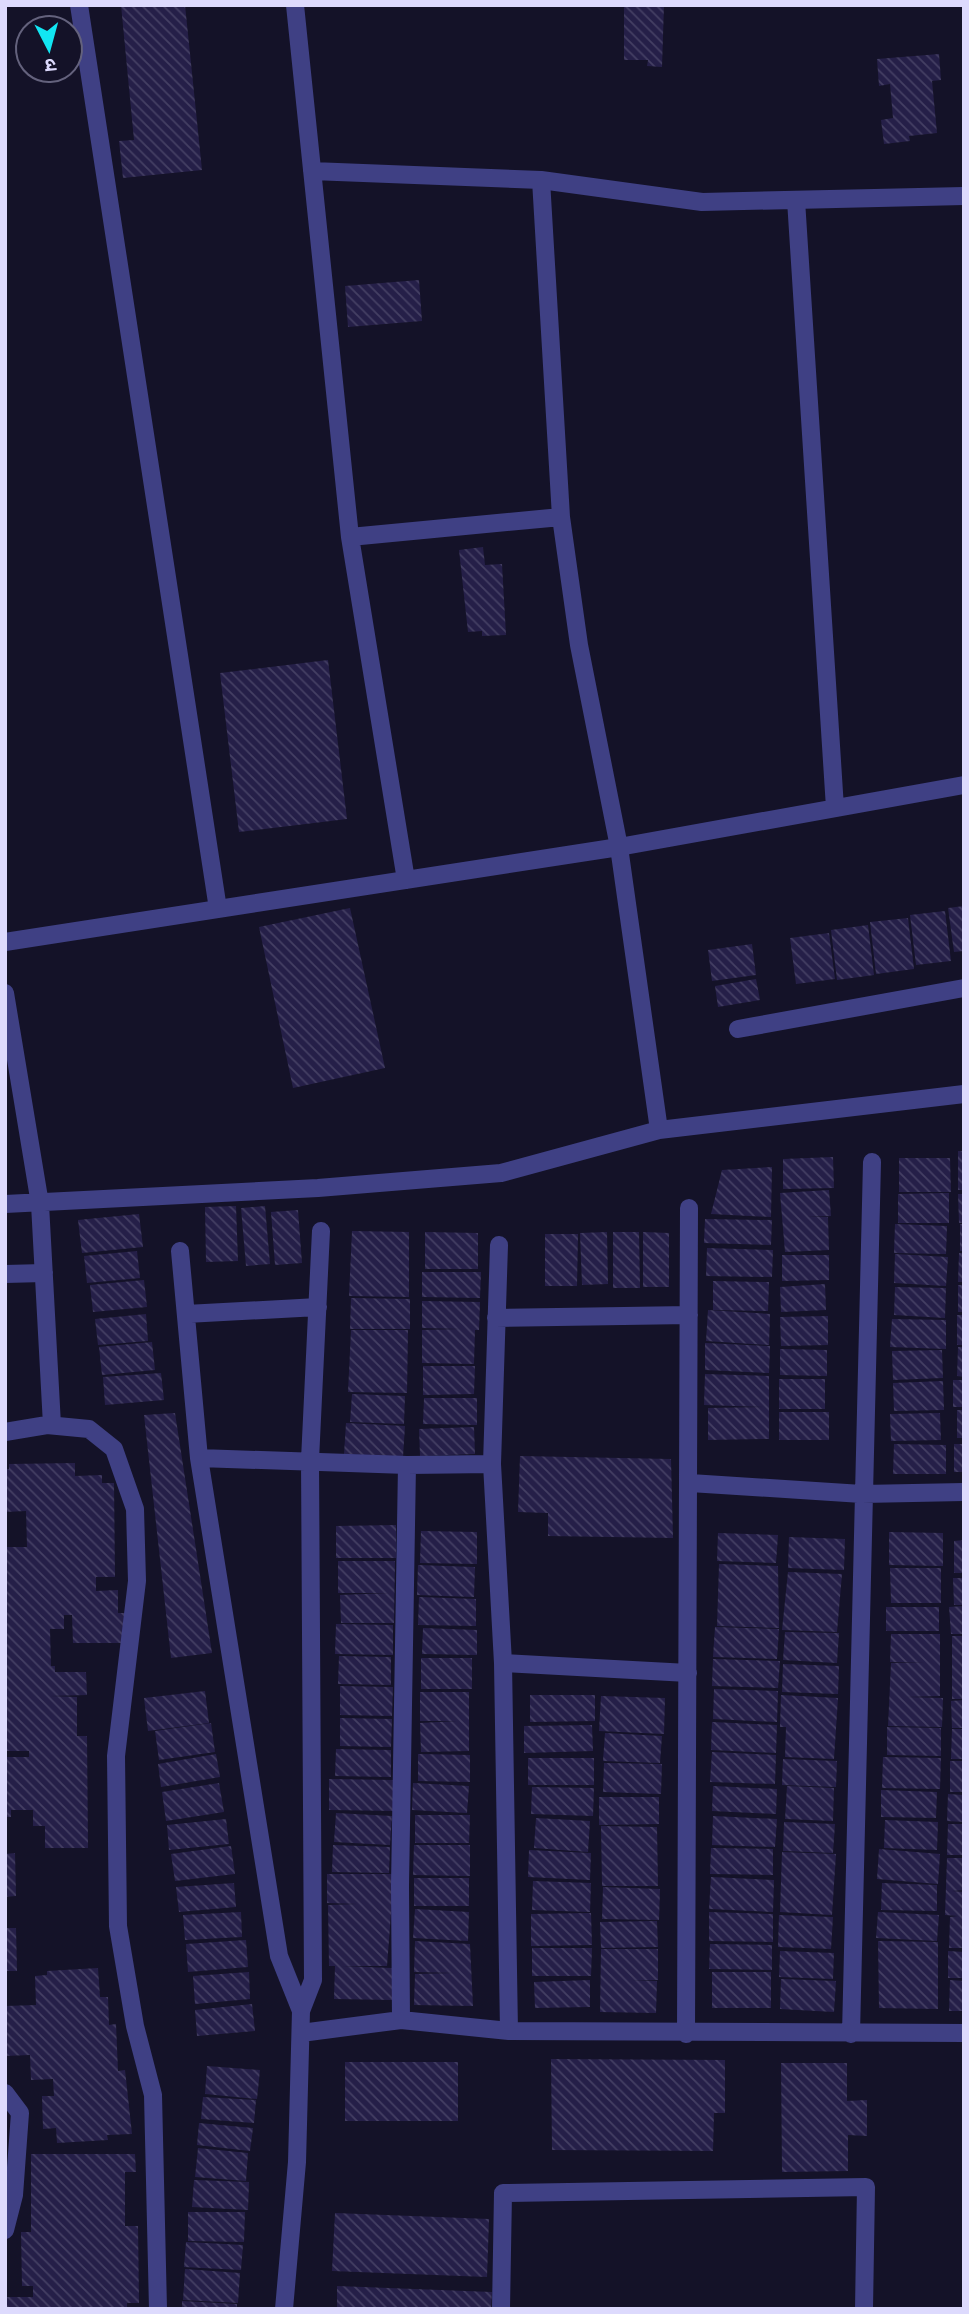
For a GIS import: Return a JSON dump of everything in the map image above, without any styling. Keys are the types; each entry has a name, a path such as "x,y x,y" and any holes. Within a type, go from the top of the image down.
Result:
{"street":[{"path":"79,5 218,909"},
{"path":"295,5 350,537 406,880"},
{"path":"312,172 541,180 702,202 964,196"},
{"path":"541,180 561,516 579,645 619,847 659,1130"},
{"path":"796,200 835,808"},
{"path":"350,537 561,516"},
{"path":"5,942 619,847 964,785"},
{"path":"738,1029 964,989"},
{"path":"5,993 40,1204 52,1425"},
{"path":"5,1204 40,1204 500,1173 659,1130 964,1094"},
{"path":"851,2034 872,1162"},
{"path":"686,2034 689,1208"},
{"path":"284,2309 297,2162 301,2011 313,1980 310,1460 321,1231"},
{"path":"499,1245 492,1464 503,1663 509,2031"},
{"path":"180,1251 200,1458 279,1956 301,2011"},
{"path":"5,1273 44,1273"},
{"path":"186,1314 318,1307"},
{"path":"496,1318 689,1315"},
{"path":"5,1432 52,1425 89,1429 114,1449 135,1509 137,1581 117,1756 118,1926 135,2026 153,2095 158,2309"},
{"path":"200,1458 407,1465 492,1464"},
{"path":"401,2020 400,1886 407,1465"},
{"path":"690,1483 862,1494 964,1492"},
{"path":"503,1663 688,1673"},
{"path":"301,2033 401,2020 509,2031 686,2034 964,2033"},
{"path":"5,2093 20,2113 14,2196 5,2230"},
{"path":"501,2309 503,2193 866,2187 864,2309"}],"building":[{"path":"121,5 185,5 202,170 123,178 119,141 134,140"},
{"path":"624,5 664,5 662,67 647,66 648,60 624,60"},
{"path":"939,54 941,80 932,81 937,133 909,136 910,141 884,144 881,120 893,118 890,84 879,86 877,59"},
{"path":"419,280 422,321 348,327 345,286"},
{"path":"483,547 485,565 502,564 506,635 482,636 482,631 468,632 459,550"},
{"path":"328,660 347,819 239,832 220,673"},
{"path":"964,906 964,951 954,952 948,908"},
{"path":"350,908 385,1068 293,1088 259,927"},
{"path":"945,911 951,961 916,965 910,915"},
{"path":"908,918 914,969 876,974 870,922"},
{"path":"868,925 874,975 837,980 831,930"},
{"path":"829,933 835,979 796,984 790,938"},
{"path":"752,944 756,975 712,981 708,950"},
{"path":"756,979 760,1000 718,1007 715,986"},
{"path":"958,1151 964,1151 964,1190 958,1190"},
{"path":"833,1157 834,1188 783,1189 783,1159"},
{"path":"899,1158 950,1158 951,1192 899,1192"},
{"path":"772,1167 771,1217 711,1214 722,1170"},
{"path":"829,1190 831,1216 807,1217 828,1217 829,1250 785,1252 780,1193"},
{"path":"949,1193 949,1223 898,1223 898,1194"},
{"path":"958,1194 964,1194 964,1223 959,1223"},
{"path":"236,1206 238,1261 206,1262 205,1207"},
{"path":"265,1206 270,1264 246,1266 241,1208"},
{"path":"298,1210 302,1263 275,1265 271,1212"},
{"path":"139,1214 143,1247 82,1253 78,1220"},
{"path":"705,1219 772,1220 771,1245 704,1243"},
{"path":"895,1224 947,1226 946,1254 894,1253"},
{"path":"960,1224 964,1224 964,1251 960,1251"},
{"path":"352,1231 409,1232 409,1297 349,1296"},
{"path":"425,1232 478,1233 478,1269 425,1269"},
{"path":"607,1232 608,1284 582,1285 580,1233"},
{"path":"613,1232 639,1232 640,1288 613,1288"},
{"path":"643,1232 669,1233 669,1287 643,1287"},
{"path":"545,1234 578,1234 577,1286 545,1286"},
{"path":"707,1248 773,1250 772,1277 706,1276"},
{"path":"137,1251 140,1278 87,1283 84,1256"},
{"path":"959,1253 964,1253 964,1282 958,1282"},
{"path":"895,1254 948,1257 946,1286 894,1283"},
{"path":"782,1255 829,1255 829,1280 782,1281"},
{"path":"422,1272 481,1272 480,1298 422,1297"},
{"path":"144,1280 147,1307 93,1312 90,1285"},
{"path":"713,1281 769,1282 768,1311 713,1310"},
{"path":"825,1284 826,1310 781,1312 780,1287"},
{"path":"958,1285 964,1285 964,1312 958,1312"},
{"path":"895,1287 946,1288 945,1318 894,1315"},
{"path":"351,1298 410,1299 410,1329 350,1329"},
{"path":"422,1301 480,1302 479,1330 475,1330 474,1364 422,1363 422,1330 461,1329 422,1328"},
{"path":"708,1310 770,1314 769,1345 706,1341"},
{"path":"146,1314 148,1341 98,1345 95,1319"},
{"path":"957,1315 964,1315 964,1345 957,1345"},
{"path":"828,1316 828,1345 781,1346 780,1317"},
{"path":"892,1319 946,1320 946,1349 890,1347"},
{"path":"351,1330 408,1330 407,1393 348,1392"},
{"path":"152,1342 155,1370 102,1375 99,1347"},
{"path":"705,1343 770,1346 769,1373 705,1370"},
{"path":"958,1347 964,1347 964,1377 957,1376"},
{"path":"780,1349 827,1350 827,1376 780,1375"},
{"path":"942,1350 943,1378 893,1380 892,1351"},
{"path":"423,1366 475,1366 474,1394 423,1395"},
{"path":"161,1373 164,1400 105,1405 103,1377"},
{"path":"705,1374 769,1376 769,1439 708,1440 708,1408 764,1407 704,1405"},
{"path":"779,1379 825,1379 825,1409 779,1409"},
{"path":"953,1380 964,1380 964,1407 953,1407"},
{"path":"943,1381 944,1410 894,1411 893,1383"},
{"path":"352,1394 405,1396 404,1424 350,1422"},
{"path":"424,1398 477,1398 477,1425 423,1424"},
{"path":"957,1410 964,1410 964,1438 957,1438"},
{"path":"779,1412 829,1412 829,1440 779,1440"},
{"path":"175,1413 212,1653 171,1658 144,1415"},
{"path":"940,1413 941,1440 891,1441 890,1414"},
{"path":"346,1423 405,1426 403,1457 344,1454"},
{"path":"474,1427 475,1454 420,1456 419,1429"},
{"path":"894,1444 946,1445 946,1474 893,1474"},
{"path":"954,1444 964,1444 964,1472 954,1472"},
{"path":"520,1456 671,1459 673,1538 548,1536 548,1513 518,1512"},
{"path":"75,1463 75,1476 102,1475 102,1483 114,1483 115,1577 96,1577 96,1591 118,1590 118,1613 125,1613 125,1643 73,1643 72,1615 64,1615 64,1629 50,1629 51,1666 55,1666 55,1672 86,1672 87,1695 50,1696 77,1697 77,1736 87,1736 88,1848 45,1848 45,1826 33,1826 33,1810 11,1810 11,1817 5,1817 5,1757 29,1757 29,1751 5,1751 6,1547 27,1547 26,1511 5,1512 5,1469 9,1469 9,1464"},
{"path":"396,1525 396,1558 336,1558 336,1526"},
{"path":"421,1531 477,1532 477,1564 420,1563"},
{"path":"889,1532 943,1533 943,1566 889,1565"},
{"path":"718,1533 778,1535 776,1563 717,1561"},
{"path":"789,1537 845,1539 844,1570 788,1568"},
{"path":"964,1540 964,1573 954,1573 954,1541"},
{"path":"338,1561 395,1561 394,1623 341,1623 340,1595 389,1593 338,1593"},
{"path":"719,1564 778,1566 779,1628 717,1626"},
{"path":"418,1565 475,1567 474,1597 417,1595"},
{"path":"890,1568 941,1568 941,1603 891,1603"},
{"path":"788,1572 842,1574 837,1632 782,1630"},
{"path":"953,1578 964,1578 964,1605 954,1605"},
{"path":"419,1597 476,1599 476,1626 418,1625"},
{"path":"964,1606 964,1634 951,1634 949,1607"},
{"path":"886,1607 939,1607 939,1631 886,1631"},
{"path":"336,1624 393,1625 393,1655 335,1654"},
{"path":"715,1627 779,1629 777,1659 713,1657"},
{"path":"423,1628 477,1630 477,1655 422,1654"},
{"path":"785,1632 839,1633 837,1663 783,1660"},
{"path":"891,1634 940,1634 940,1696 906,1697 943,1698 942,1727 888,1726 891,1663 925,1663 890,1662"},
{"path":"952,1636 964,1636 964,1699 952,1699"},
{"path":"339,1656 391,1657 391,1685 338,1684"},
{"path":"421,1658 472,1658 472,1689 421,1689"},
{"path":"713,1659 780,1661 778,1688 712,1686"},
{"path":"783,1664 839,1666 838,1694 782,1692"},
{"path":"340,1686 393,1687 392,1716 340,1715"},
{"path":"714,1689 778,1691 777,1722 713,1719"},
{"path":"205,1691 209,1723 148,1731 144,1698"},
{"path":"420,1692 469,1692 469,1751 421,1752 420,1723 457,1721 420,1721"},
{"path":"530,1695 595,1695 595,1721 530,1722"},
{"path":"781,1695 838,1698 834,1759 785,1757 786,1727 780,1727"},
{"path":"601,1696 665,1698 664,1734 599,1731"},
{"path":"964,1700 964,1728 952,1728 951,1701"},
{"path":"340,1718 392,1719 391,1747 340,1746"},
{"path":"712,1722 777,1725 776,1753 711,1750"},
{"path":"211,1723 215,1752 159,1760 155,1731"},
{"path":"592,1725 593,1751 524,1753 524,1726"},
{"path":"887,1727 941,1728 941,1756 887,1755"},
{"path":"952,1729 964,1729 964,1759 951,1759"},
{"path":"605,1733 662,1736 660,1763 603,1761"},
{"path":"336,1749 391,1750 391,1777 335,1776"},
{"path":"712,1752 776,1755 775,1784 710,1782"},
{"path":"216,1754 220,1777 161,1787 158,1764"},
{"path":"418,1754 470,1755 470,1782 418,1781"},
{"path":"883,1757 941,1758 940,1789 882,1788"},
{"path":"528,1758 594,1758 594,1785 528,1785"},
{"path":"783,1759 837,1761 836,1787 782,1785"},
{"path":"950,1761 964,1761 964,1792 950,1792"},
{"path":"604,1763 662,1764 661,1794 603,1792"},
{"path":"329,1779 394,1780 393,1811 329,1810"},
{"path":"219,1783 224,1812 166,1821 162,1792"},
{"path":"413,1783 469,1786 467,1813 412,1810"},
{"path":"713,1786 777,1789 776,1814 712,1811"},
{"path":"787,1786 834,1788 833,1821 785,1819"},
{"path":"532,1787 594,1788 593,1816 531,1814"},
{"path":"881,1790 937,1792 936,1818 881,1817"},
{"path":"948,1794 964,1795 964,1822 947,1821"},
{"path":"599,1797 659,1797 659,1824 599,1825"},
{"path":"336,1813 392,1816 390,1845 334,1842"},
{"path":"415,1815 470,1815 469,1843 415,1843"},
{"path":"713,1816 777,1819 775,1847 712,1845"},
{"path":"536,1818 590,1821 588,1852 534,1848"},
{"path":"226,1819 229,1844 169,1850 167,1825"},
{"path":"885,1820 938,1822 937,1850 884,1848"},
{"path":"784,1822 835,1824 833,1853 783,1851"},
{"path":"948,1824 964,1824 964,1855 947,1855"},
{"path":"601,1826 657,1827 658,1886 602,1886"},
{"path":"333,1845 390,1847 389,1873 332,1872"},
{"path":"414,1845 470,1845 470,1876 413,1875"},
{"path":"231,1846 235,1874 175,1881 171,1854"},
{"path":"711,1848 773,1849 773,1875 710,1874"},
{"path":"879,1849 940,1854 938,1884 877,1879"},
{"path":"529,1850 591,1853 590,1880 528,1877"},
{"path":"782,1852 836,1854 832,1915 780,1912"},
{"path":"15,1853 16,1896 5,1897 5,1854"},
{"path":"947,1858 964,1858 964,1890 952,1891 964,1892 964,1948 949,1948 950,1917 958,1916 945,1915"},
{"path":"327,1874 394,1874 387,1966 342,1966 392,1968 392,2000 334,1999 335,1966 329,1966 328,1905 357,1904 327,1903"},
{"path":"711,1877 774,1880 773,1912 709,1909"},
{"path":"414,1878 469,1878 469,1906 414,1906"},
{"path":"533,1881 591,1883 590,1912 532,1910"},
{"path":"234,1883 236,1907 179,1912 176,1887"},
{"path":"882,1883 937,1885 937,1911 881,1910"},
{"path":"603,1887 660,1889 659,1920 602,1919"},
{"path":"415,1909 469,1912 468,1941 413,1938"},
{"path":"241,1912 242,1937 185,1940 183,1915"},
{"path":"709,1912 773,1914 773,1942 709,1941"},
{"path":"878,1912 939,1915 937,1941 876,1938"},
{"path":"591,1913 592,1945 531,1946 531,1914"},
{"path":"779,1915 833,1917 831,1949 778,1947"},
{"path":"657,1921 658,1947 601,1948 600,1922"},
{"path":"5,1928 16,1928 17,1971 5,1971"},
{"path":"246,1940 248,1967 188,1972 186,1944"},
{"path":"415,1941 470,1944 473,2006 414,2005 415,1974 454,1973 414,1972"},
{"path":"878,1941 938,1942 938,2009 879,2008"},
{"path":"710,1944 772,1945 772,1970 709,1969"},
{"path":"532,1948 592,1948 591,1976 532,1976"},
{"path":"601,1949 658,1949 658,1980 632,1980 657,1981 656,2013 600,2012"},
{"path":"780,1951 834,1953 833,1979 779,1977"},
{"path":"948,1951 964,1952 964,1978 948,1978"},
{"path":"98,1968 100,1997 108,1997 109,2025 116,2024 118,2071 125,2070 132,2134 107,2135 108,2140 57,2143 56,2128 43,2129 42,2096 54,2096 53,2079 31,2080 30,2055 5,2056 5,2006 36,2005 35,1976 47,1975 47,1971"},
{"path":"249,1972 250,1999 195,2004 193,1976"},
{"path":"712,1972 771,1972 771,2008 712,2008"},
{"path":"781,1979 836,1981 834,2012 780,2009"},
{"path":"590,1980 590,2007 535,2008 534,1982"},
{"path":"950,1980 964,1981 964,2011 949,2011"},
{"path":"252,2004 255,2031 197,2036 195,2010"},
{"path":"551,2059 725,2060 725,2113 714,2113 713,2151 552,2150"},
{"path":"345,2062 458,2062 458,2121 345,2121"},
{"path":"781,2063 847,2063 847,2101 867,2100 867,2136 848,2135 848,2171 782,2172"},
{"path":"207,2066 260,2070 257,2099 205,2094"},
{"path":"203,2097 256,2100 254,2123 201,2119"},
{"path":"199,2123 253,2128 250,2151 197,2145"},
{"path":"198,2148 248,2153 246,2181 195,2177"},
{"path":"31,2154 135,2154 136,2172 125,2172 125,2226 138,2226 139,2303 127,2303 127,2309 5,2309 5,2297 33,2297 33,2286 22,2286 21,2232 31,2232"},
{"path":"194,2180 249,2182 248,2210 192,2207"},
{"path":"188,2212 245,2212 244,2242 188,2241"},
{"path":"335,2213 489,2219 487,2277 332,2271"},
{"path":"186,2242 243,2245 241,2270 184,2267"},
{"path":"185,2269 240,2273 238,2303 183,2300"},
{"path":"337,2286 492,2292 491,2309 337,2309"},
{"path":"182,2301 237,2304 237,2309 182,2309"}]}
